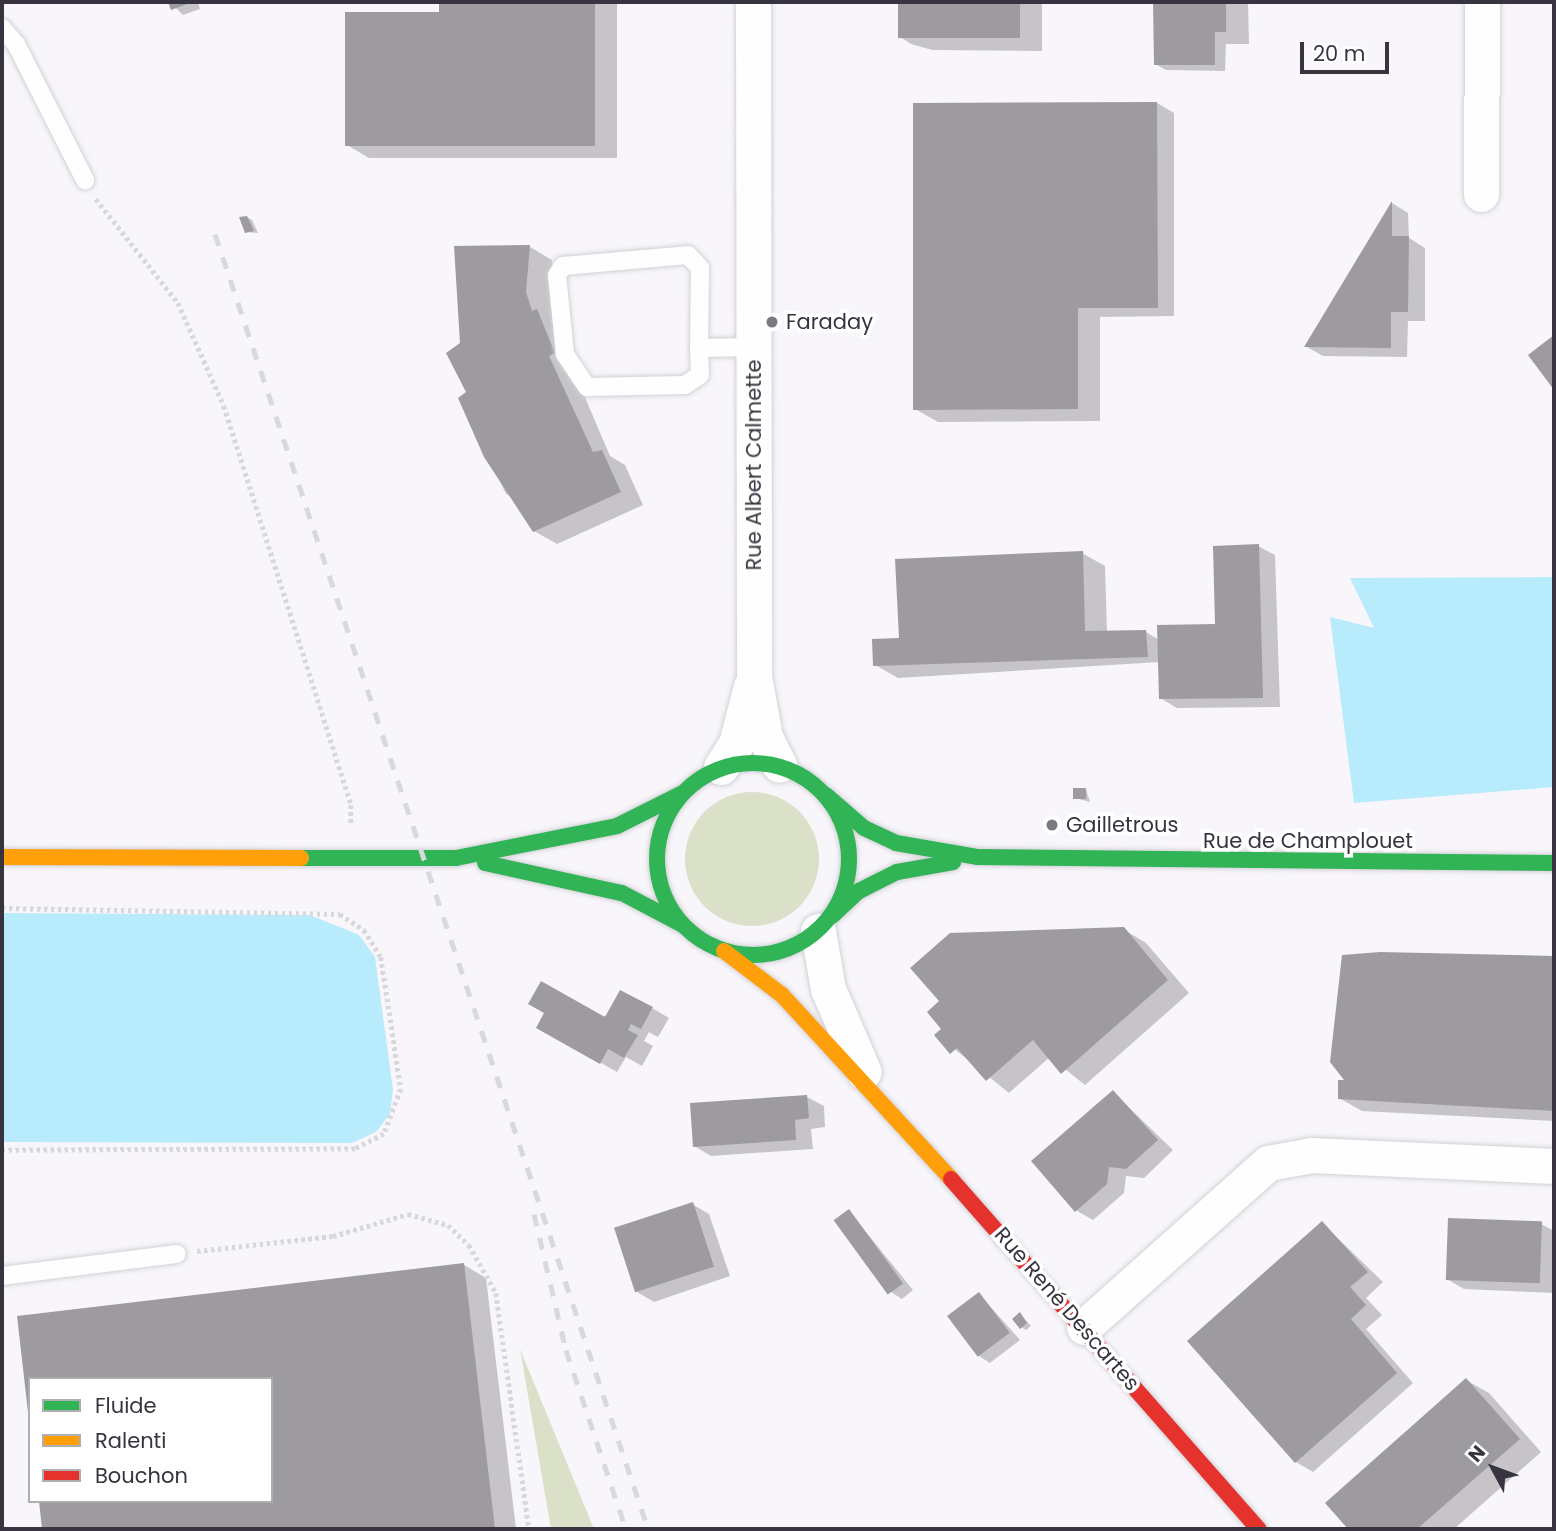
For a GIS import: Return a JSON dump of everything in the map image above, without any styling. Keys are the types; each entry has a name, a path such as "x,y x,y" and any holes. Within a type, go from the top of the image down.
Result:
{"street":[{"name":"Rue Albert Calmette","path":"753,2 754,676 765,737 779,765"},
{"path":"1481,194 1482,2"},
{"name":"Rue Albert Calmette","path":"721,767 736,744 754,676"},
{"path":"2,857 456,858 617,826 681,794 721,767 753,760 779,765 826,795 841,819 849,870 822,926 776,953 724,951 622,892 456,858"},
{"path":"681,794 658,844 658,876 683,926"},
{"name":"Rue de Champlouet","path":"826,795 864,828 896,843 977,857 1554,863"},
{"name":"Rue de Champlouet","path":"822,926 859,891 897,872 977,857"},
{"name":"Rue René Descartes","path":"822,926 828,989 874,1091"},
{"name":"Rue René Descartes","path":"724,951 782,995 874,1091 1259,1529"},
{"path":"1084,1327 1268,1163 1312,1155 1554,1166"}],"lane":[{"path":"2,28 16,44 85,180"},
{"path":"688,255 700,268 699,348 700,375 685,385 587,387 565,355 557,275 563,266 688,255"},
{"path":"699,348 754,347"},
{"path":"2,1276 177,1254"}],"path":[{"path":"85,180 108,219 178,303 224,406 351,805 352,859"},
{"path":"2,908 303,908 340,914 364,930 381,957 401,1089 384,1134 355,1149 2,1150"},
{"path":"177,1254 333,1236 408,1214 448,1225 469,1245 496,1293 529,1529"}],"green space":[{"path":"752,792 778,797 799,812 814,833 819,859 814,885 799,906 778,921 752,926 726,921 705,906 690,885 685,859 690,833 705,812 726,797"},
{"path":"520,1349 594,1529 551,1529"}],"water":[{"path":"1554,577 1554,787 1354,803 1330,617 1374,628 1350,578"},
{"path":"2,913 310,915 359,935 375,957 393,1090 390,1114 376,1132 352,1143 2,1142"}],"building":[{"path":"168,2 193,2 171,10"},
{"path":"439,2 595,2 595,146 345,146 345,12 439,12"},
{"path":"898,2 1020,2 1020,38 898,38"},
{"path":"1153,2 1226,2 1226,32 1215,32 1215,65 1154,65"},
{"path":"1157,102 1158,308 1078,308 1078,409 913,410 913,103"},
{"path":"1392,201 1392,236 1409,236 1408,312 1391,312 1391,348 1304,347"},
{"path":"247,216 254,231 245,233 239,217"},
{"path":"530,245 526,292 532,311 537,309 555,353 549,356 593,452 602,450 621,492 533,532 484,457 458,398 466,392 446,353 460,343 454,246"},
{"path":"1554,335 1554,390 1528,355"},
{"path":"1259,544 1263,698 1159,699 1157,625 1215,624 1213,546"},
{"path":"1083,551 1085,631 1146,630 1148,657 873,666 872,639 899,638 895,559"},
{"path":"1073,788 1086,788 1086,799 1073,799"},
{"path":"1124,927 1168,980 1061,1074 1033,1040 986,1081 957,1048 950,1054 934,1035 941,1029 927,1012 939,1001 910,968 950,933"},
{"path":"1380,952 1554,956 1554,1111 1338,1099 1338,1080 1344,1080 1330,1062 1342,955"},
{"path":"541,981 605,1017 620,990 653,1007 641,1029 631,1024 628,1030 638,1035 624,1058 608,1049 600,1064 536,1028 544,1013 528,1004"},
{"path":"1113,1090 1158,1140 1126,1169 1109,1167 1107,1184 1075,1212 1031,1161"},
{"path":"807,1095 809,1118 795,1120 796,1140 693,1147 690,1103"},
{"path":"693,1202 714,1267 635,1292 614,1228"},
{"path":"849,1209 903,1283 888,1295 834,1220"},
{"path":"1448,1218 1542,1221 1540,1283 1446,1280"},
{"path":"1322,1221 1368,1272 1350,1287 1366,1305 1351,1319 1397,1373 1295,1463 1187,1341"},
{"path":"464,1263 495,1529 42,1529 39,1503 273,1503 273,1377 28,1377 28,1412 17,1316"},
{"path":"979,1292 1010,1333 978,1357 947,1316"},
{"path":"1020,1312 1027,1323 1020,1329 1012,1319"},
{"path":"1466,1378 1520,1439 1417,1529 1348,1529 1325,1503"}],"railway":[{"path":"215,234 648,1529"},
{"path":"534,1214 566,1350 626,1529"}],"traffic: fast":[{"path":"753,763 790,770 821,791 842,822 849,859 842,896 821,927 790,948 753,955 716,948 685,927 664,896 657,859 664,822 685,791 716,770 753,763"},
{"path":"301,858 456,858 617,826 681,794"},
{"path":"826,795 864,828 896,843 977,857 1554,863"},
{"path":"832,916 859,891 897,872 953,862"},
{"path":"485,863 622,893 683,925"}],"traffic: slow":[{"path":"2,857 301,858"},
{"path":"724,951 782,995 951,1179"}],"traffic: jam":[{"path":"951,1179 1259,1529"}],"place":[{"name":"Faraday","path":"772,322"},
{"name":"Gailletrous","path":"1052,825"}]}
